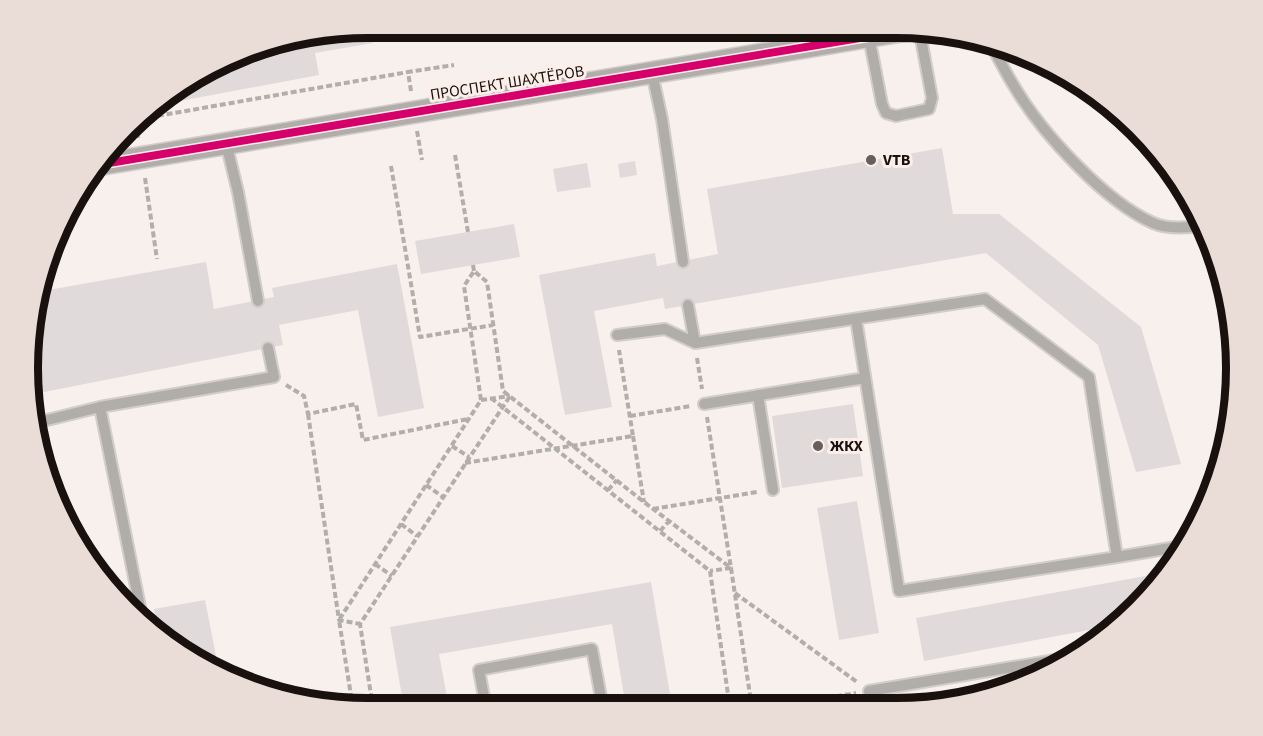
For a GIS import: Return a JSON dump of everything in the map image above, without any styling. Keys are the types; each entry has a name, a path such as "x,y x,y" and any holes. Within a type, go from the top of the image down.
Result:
{"street":[{"name":"ПРОСПЕКТ ШАХТЁРОВ","path":"109,163 869,37"}],"lane":[{"path":"869,37 882,104 886,114 896,116 929,109 932,98 922,38"},
{"path":"995,53 1014,87 1040,123 1075,163 1114,198 1154,224 1178,228 1193,226"},
{"path":"652,73 662,119 683,262"},
{"path":"226,143 258,301"},
{"path":"617,335 665,329 695,343 985,299 1089,377 1117,557"},
{"path":"688,305 695,343"},
{"path":"856,319 898,591 1172,548"},
{"path":"42,421 100,407 274,377 268,348"},
{"path":"704,404 866,378"},
{"path":"758,395 773,490"},
{"path":"100,407 140,607"},
{"path":"484,699 479,670 592,649 601,699"},
{"path":"870,699 869,691 1046,662"}],"path":[{"path":"154,117 408,72"},
{"path":"137,131 157,259"},
{"path":"455,155 468,232"},
{"path":"391,166 420,337 494,325"},
{"path":"473,265 474,271 487,282 503,391 731,568"},
{"path":"339,620 481,400 464,286 474,271"},
{"path":"617,335 644,502"},
{"path":"695,343 751,699"},
{"path":"274,377 304,396 351,698"},
{"path":"481,400 510,396"},
{"path":"372,699 360,624 510,396"},
{"path":"491,399 710,571 729,699"},
{"path":"308,414 356,404 363,440 469,419"},
{"path":"630,416 704,404"},
{"path":"464,463 633,436"},
{"path":"452,446 469,457"},
{"path":"608,490 616,480"},
{"path":"426,485 443,497"},
{"path":"653,509 773,490"},
{"path":"660,531 669,521"},
{"path":"401,524 417,536"},
{"path":"375,564 392,576"},
{"path":"710,571 731,568"},
{"path":"735,592 869,691"},
{"path":"339,620 360,624"},
{"path":"820,699 869,691"}],"building":[{"path":"372,37 373,43 315,53 319,75 172,103 222,72 262,55 325,40"},
{"path":"942,148 953,214 999,214 1141,327 1181,464 1136,472 1098,345 986,253 665,309 663,298 594,311 612,407 565,415 539,275 655,253 657,266 718,254 707,189"},
{"path":"635,161 637,175 620,178 618,164"},
{"path":"587,163 591,187 557,192 553,169"},
{"path":"514,224 520,257 421,274 415,241"},
{"path":"206,262 214,309 274,297 272,288 397,264 424,408 378,417 358,310 279,325 283,345 38,393 38,346 47,290"},
{"name":"ЖКХ","path":"853,404 863,476 782,488 772,416"},
{"path":"857,501 879,633 839,640 817,508"},
{"path":"1152,575 1129,602 1098,628 924,661 916,618"},
{"path":"651,582 671,699 624,699 612,624 439,654 447,699 402,699 390,627"},
{"path":"205,600 217,661 184,643 157,621 154,609"}],"cycle path":[{"path":"109,163 866,37"}],"place":[{"name":"VTB","path":"871,160"},
{"name":"ЖКХ","path":"818,446"}]}
